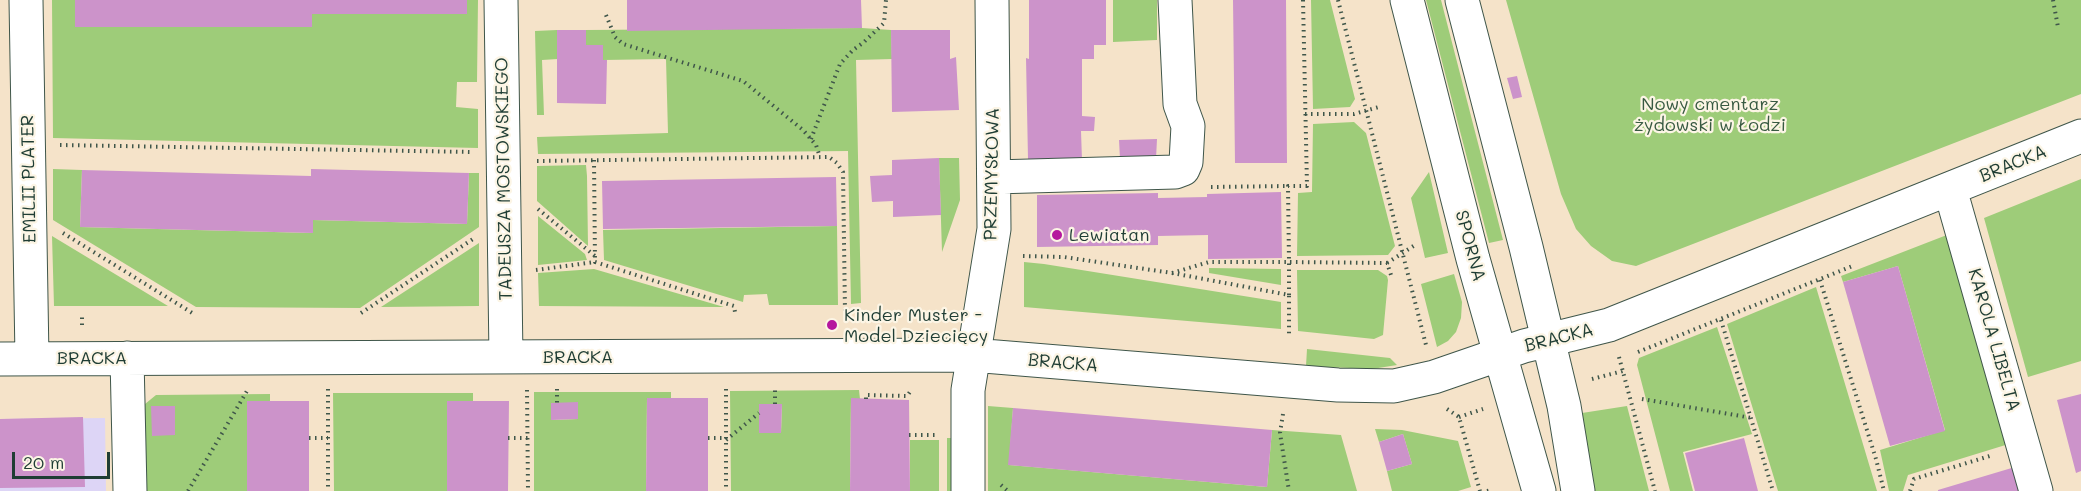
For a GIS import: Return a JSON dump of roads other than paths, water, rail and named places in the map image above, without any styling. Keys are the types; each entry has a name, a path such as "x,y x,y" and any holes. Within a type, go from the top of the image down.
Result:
{"street":[{"name":"EMILII PLATER","path":"16,358 30,212 26,0"},
{"name":"TADEUSZA MOSTOWSKIEGO","path":"501,0 506,357"},
{"name":"PRZEMYSŁOWA","path":"968,491 968,390 993,229 992,0"},
{"path":"994,177 1176,172 1183,169 1186,162 1188,126 1180,104 1175,0"},
{"name":"SPORNA","path":"1407,0 1473,259 1539,491"},
{"path":"1461,0 1523,236 1564,406 1578,491"},
{"name":"BRACKA","path":"16,358 972,355 1338,385 1394,386 1434,377 1548,340 1610,325 2081,136"},
{"name":"KAROLA LIBELTA","path":"1950,189 2036,491"},
{"path":"127,358 130,491"}],"place":[{"name":"Lewiatan","path":"1057,235"},
{"name":"Kinder Muster - Model Dziecięcy","path":"832,325"}],"park label":[{"name":"Nowy cmentarz żydowski w Łodzi","path":"1710,114"}]}
